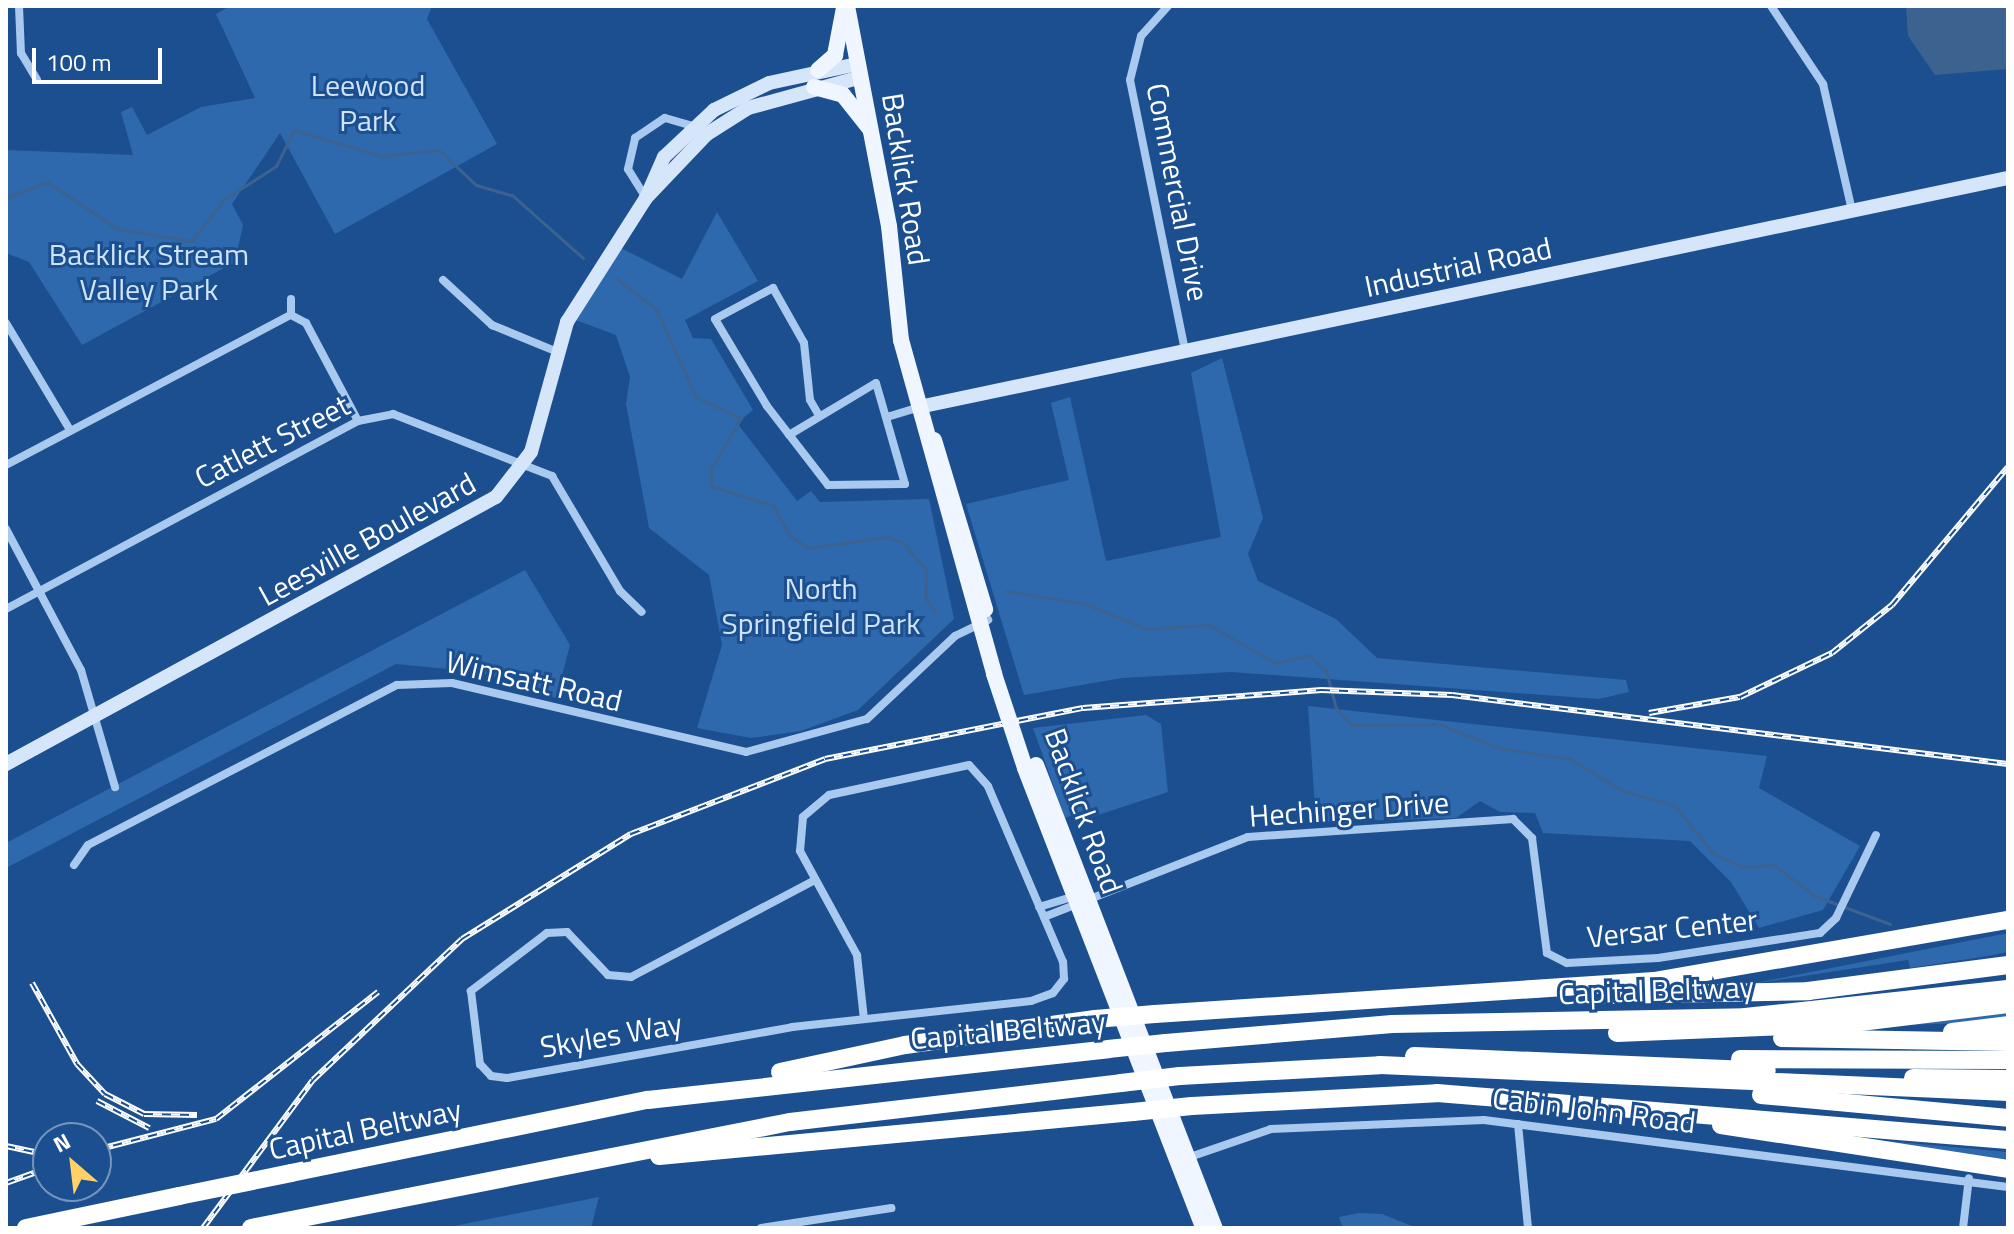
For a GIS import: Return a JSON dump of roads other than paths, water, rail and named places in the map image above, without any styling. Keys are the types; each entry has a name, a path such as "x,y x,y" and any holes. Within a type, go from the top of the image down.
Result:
{"highway":[{"path":"648,1100 905,1045 1095,1019 1654,981 2008,920"},
{"path":"1505,993 1774,993 2008,965"},
{"name":"Capital Beltway","path":"26,1228 648,1100 1166,1043 1392,1024 1745,1017 2008,989"},
{"path":"1166,1043 1659,1033 1852,1023 2008,1004"},
{"path":"1853,1040 2008,1025"},
{"path":"1659,1033 2008,1042"},
{"path":"1614,1069 2008,1060"},
{"name":"Capital Beltway","path":"252,1228 521,1172 790,1122 1180,1076 1283,1068 1380,1065 1614,1069 2008,1092"},
{"path":"1614,1069 2008,1079"},
{"path":"1614,1069 2008,1118"},
{"path":"521,1172 1192,1106 1361,1093 1556,1101 2008,1140"},
{"path":"1556,1101 2008,1169"}],"main road":[{"name":"Backlick Road","path":"846,6 873,133 901,340 983,621 1076,899 1183,1159 1215,1228"},
{"path":"846,6 835,55 816,79 843,95 873,133"},
{"name":"Backlick Road","path":"1183,1159 1203,1228"}],"street":[{"path":"19,6 21,53 37,80"},
{"name":"Commercial Drive","path":"1168,6 1141,36 1130,80 1185,351"},
{"path":"1771,6 1823,84 1852,211"},
{"path":"646,198 653,172 694,125 751,90 860,71"},
{"path":"527,461 555,351 646,198 707,134 756,104 816,79"},
{"path":"646,198 628,169 635,138 665,118 694,125 707,134"},
{"name":"Industrial Road","path":"919,407 2008,178"},
{"path":"443,280 492,325 555,351"},
{"path":"789,435 818,414 873,383 887,417 905,484 832,487 789,435 715,319 773,288 804,343 818,414"},
{"path":"291,299 291,315"},
{"path":"291,315 306,323 358,421"},
{"path":"6,465 291,315"},
{"path":"6,323 70,430"},
{"path":"887,417 919,407"},
{"name":"Catlett Street","path":"6,609 358,421 407,416 527,461 562,486 620,591 642,612"},
{"name":"Leesville Boulevard","path":"6,764 478,510 527,461"},
{"path":"6,529 81,670 92,718 115,787"},
{"name":"Wimsatt Road","path":"74,865 88,845 397,685 452,683 746,752 867,719 983,621"},
{"path":"864,1019 857,955 815,880 798,835 816,801 964,763 988,786 1044,917 1076,899"},
{"name":"Versar Center","path":"1481,822 1513,819 1528,826 1542,945 1555,960 1658,958 1769,944 1820,933 1840,910 1876,835"},
{"name":"Hechinger Drive","path":"1076,899 1248,837 1481,822"},
{"name":"Skyles Way","path":"815,880 631,977 608,975 567,932 547,933 471,991 480,1064 491,1076 507,1078 864,1019 1053,993 1065,971 1044,917"},
{"path":"1039,907 1076,899"},
{"path":"1518,1124 1528,1228"},
{"name":"Cabin John Road","path":"1183,1159 1271,1129 1518,1124 1969,1178 2008,1187"},
{"path":"1963,1228 1969,1178"},
{"path":"761,1228 814,1224 891,1208"}],"waterway":[{"path":"6,198 47,182 118,229 192,241 223,200 276,166 294,130 382,156 439,150 476,185 512,195 583,258"},
{"path":"617,279 656,309 696,397 741,418 711,469 711,486 774,506 789,535 808,548 888,537 902,542 926,570 925,597 934,611"},
{"path":"1006,591 1086,604 1147,629 1209,625 1275,663 1309,655 1326,671 1336,708 1352,725 1439,724 1499,748 1570,759 1623,791 1674,805 1714,854 1743,867 1774,865 1815,896 1890,924"}],"railway":[{"path":"1649,713 1740,697 1832,653 1892,605 2008,467"},
{"path":"203,1228 313,1080 462,939 631,834 825,759 1083,708 1321,690 1452,695 2008,764"},
{"path":"32,983 77,1064 105,1094 144,1114 197,1115"},
{"path":"112,1146 216,1119 378,992"},
{"path":"97,1101 149,1128"},
{"path":"6,1146 32,1152"},
{"path":"6,1183 32,1174"}],"park label":[{"name":"Leewood Park","path":"368,102"},
{"name":"Backlick Stream Valley Park","path":"149,271"},
{"name":"North Springfield Park","path":"821,605"}]}
